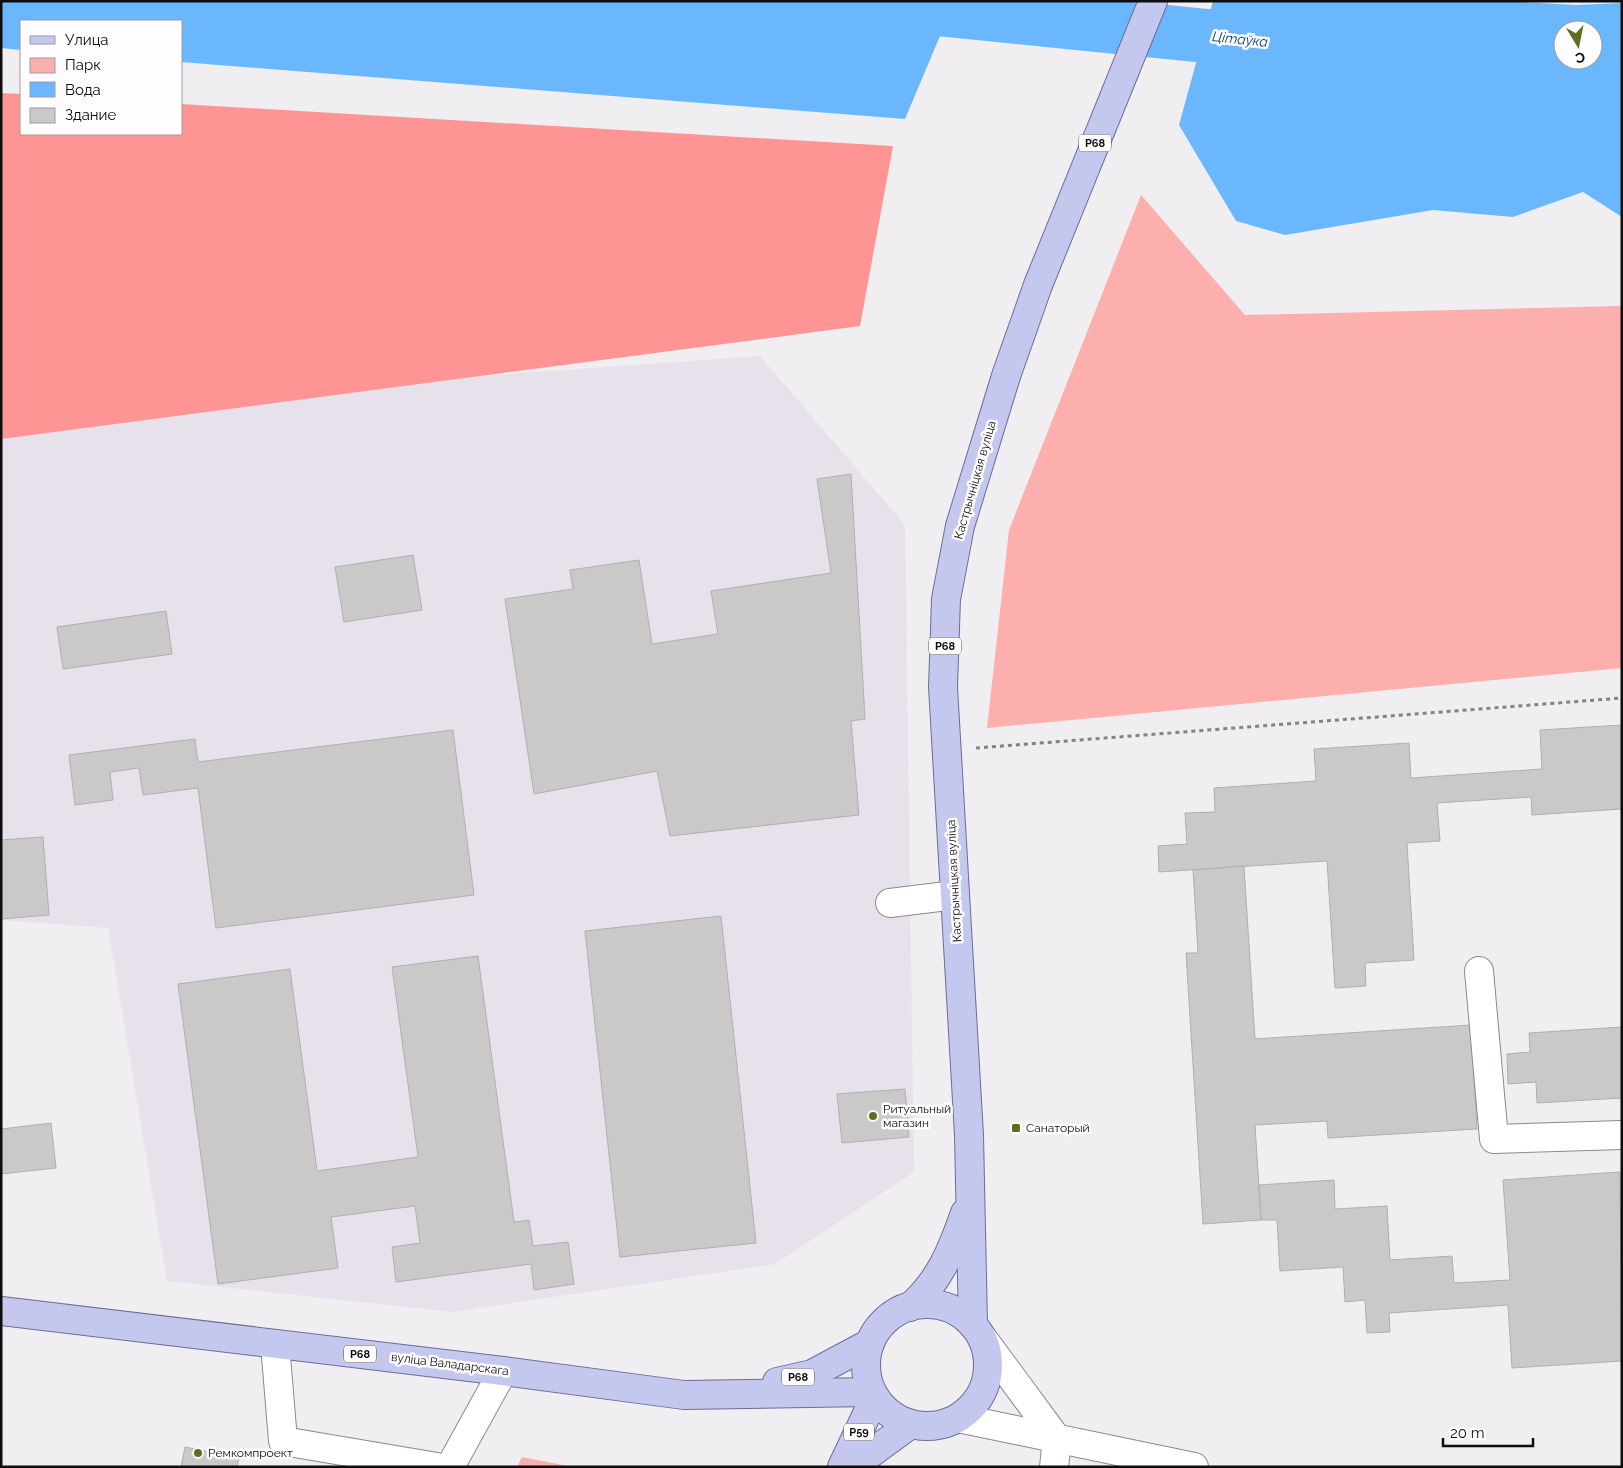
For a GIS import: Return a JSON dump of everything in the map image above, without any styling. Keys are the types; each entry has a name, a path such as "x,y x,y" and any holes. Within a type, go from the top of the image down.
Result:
{"main road":[{"name":"Кастрычніцкая вуліца","path":"977,1331 943,687 946,599 960,526 1006,376 1038,285 1153,1"},
{"name":"Кастрычніцкая вуліца","path":"910,1307 923,1296 932,1284 951,1252 971,1196"},
{"path":"910,1307 944,1306 957,1312 977,1331"},
{"name":"Р68","path":"910,1307 897,1312 886,1320 877,1331 870,1343 866,1368 874,1394 884,1409 897,1418 911,1424 927,1426 943,1424 958,1418 980,1396 986,1382 988,1366 987,1351 977,1331"},
{"name":"вуліца Валадарскага","path":"1,1311 503,1371 684,1395 874,1394"},
{"name":"вуліца Валадарскага","path":"719,1395 812,1374 870,1343"},
{"name":"Р59","path":"842,1467 874,1394"},
{"name":"Р59","path":"852,1467 911,1424"}],"street":[{"path":"890,903 954,895"},
{"path":"1479,971 1494,1139 1622,1135"},
{"path":"977,1331 1057,1439 1054,1467"},
{"path":"275,1344 283,1441 378,1462 437,1467"},
{"path":"450,1467 503,1371"},
{"path":"958,1418 1194,1467"}],"path":[{"path":"975,748 1622,698"}],"shaded area":[{"path":"1,93 20,94 20,135 182,135 182,104 893,146 860,326 1,439"},
{"path":"760,356 905,525 914,1172 775,1264 453,1312 167,1281 108,928 1,920 1,410"}],"green space":[{"path":"1141,195 1245,315 1622,306 1622,668 987,728 1009,530"},
{"path":"522,1457 573,1467 517,1467"}],"water":[{"path":"1,1 1090,1 1074,45 940,36 905,119 182,62 182,20 20,20 20,50 1,48"},
{"path":"1213,1 1503,1 1577,5 1622,3 1622,217 1583,192 1513,217 1433,210 1285,235 1236,221 1179,125"}],"building":[{"path":"851,474 865,719 851,721 859,815 670,836 657,771 534,794 505,599 573,589 570,570 639,560 652,644 718,634 711,591 831,573 817,479"},
{"path":"413,555 422,610 344,622 335,567"},
{"path":"166,611 172,654 63,669 57,627"},
{"path":"1622,725 1622,809 1532,815 1531,797 1437,803 1440,841 1407,843 1414,960 1365,963 1366,986 1335,988 1327,861 1159,872 1158,846 1187,844 1185,813 1215,812 1214,788 1316,781 1314,749 1409,743 1411,778 1542,769 1540,730"},
{"path":"453,730 474,895 216,928 198,788 143,795 139,768 110,772 113,800 75,805 69,755 195,739 198,762"},
{"path":"43,837 49,915 1,919 1,840"},
{"path":"1244,866 1255,1039 1471,1025 1477,1129 1328,1138 1327,1121 1255,1125 1261,1220 1203,1224 1186,953 1198,953 1193,870"},
{"path":"721,916 756,1243 620,1257 585,931"},
{"path":"478,956 514,1222 529,1220 533,1246 568,1242 574,1284 534,1290 531,1264 396,1282 392,1247 420,1243 415,1206 331,1217 338,1268 218,1284 178,984 290,969 317,1171 418,1157 392,967"},
{"path":"1622,1027 1622,1098 1537,1103 1536,1082 1508,1084 1507,1054 1530,1052 1529,1033"},
{"name":"Ритуальный магазин","path":"905,1089 909,1137 842,1143 837,1094"},
{"path":"51,1123 56,1168 1,1174 1,1129"},
{"path":"1620,1172 1622,1361 1512,1368 1508,1305 1389,1313 1390,1332 1367,1333 1365,1300 1345,1302 1343,1267 1280,1271 1277,1220 1261,1220 1259,1185 1334,1180 1335,1209 1387,1206 1390,1260 1452,1256 1454,1283 1510,1280 1503,1180"},
{"name":"Ремкомпроект","path":"185,1447 239,1458 237,1467 181,1467"}],"waterway":[{"name":"Цітаўка","path":"859,1 1276,43"}],"place":[{"name":"Ритуальный магазин","path":"873,1116"},
{"name":"Санаторый","path":"1016,1128"},
{"name":"Ремкомпроект","path":"198,1453"}]}
